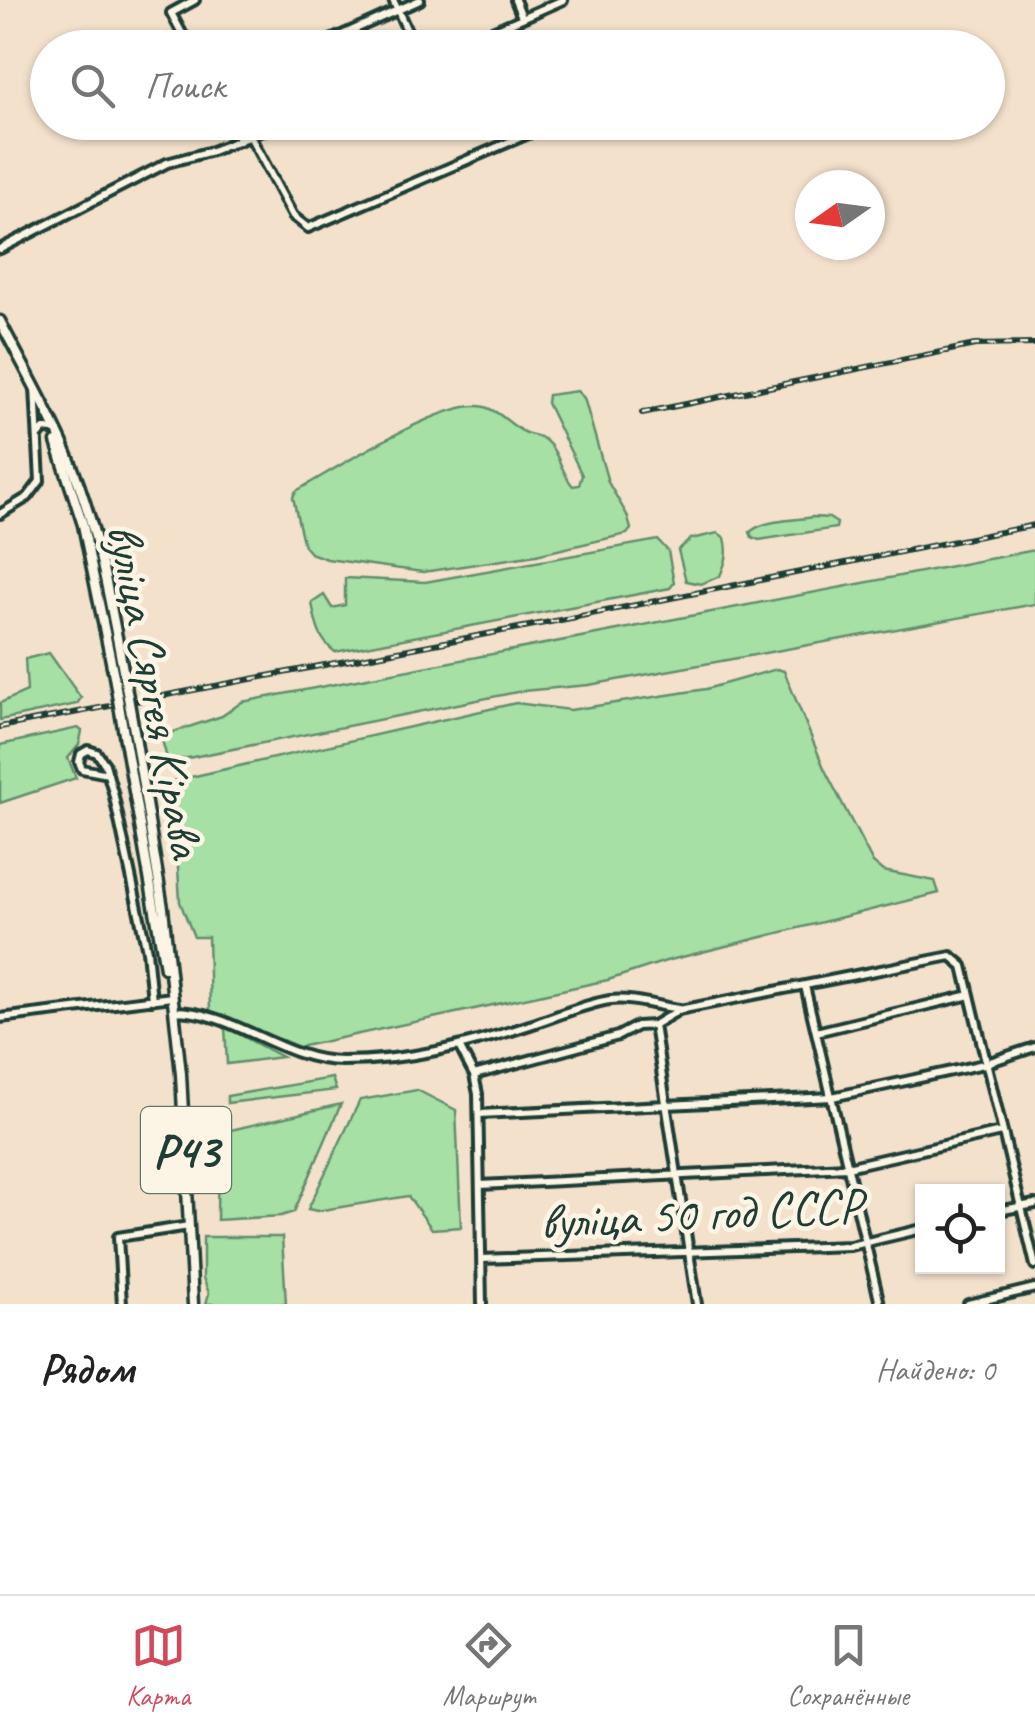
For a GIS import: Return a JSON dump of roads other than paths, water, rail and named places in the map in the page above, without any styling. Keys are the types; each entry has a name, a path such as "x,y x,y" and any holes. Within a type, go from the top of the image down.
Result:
{"main road":[{"name":"вуліца Сяргея Кірава","path":"0,320 35,387 83,525 135,736 174,1011 186,1138 193,1304"},
{"name":"вуліца Сяргея Кірава","path":"40,407 66,450 90,518 119,676 125,740 152,906 172,997"}],"street":[{"path":"181,30 172,13 195,0"},
{"path":"393,0 407,30"},
{"path":"353,30 420,0"},
{"path":"515,0 522,17"},
{"path":"493,30 564,0"},
{"path":"0,249 167,162 244,140"},
{"path":"252,140 293,216 301,226 313,228 515,140"},
{"path":"0,514 28,497 40,482 40,407"},
{"path":"38,437 44,429 52,430"},
{"path":"108,774 82,769 81,754 94,751 108,774 140,916 152,1000"},
{"path":"174,1011 192,1011 232,1024 317,1060 399,1059 460,1048 613,999 680,1010 951,956 962,966 970,995 1035,1265"},
{"path":"805,986 880,1304"},
{"path":"816,1032 970,995"},
{"path":"0,1018 172,997"},
{"path":"474,1075 618,1036 634,1026 654,1026 680,1010"},
{"path":"654,1026 697,1304"},
{"path":"479,1114 832,1097 984,1064 1035,1047"},
{"path":"460,1048 474,1075 479,1114 482,1304"},
{"path":"480,1185 847,1168 1001,1132"},
{"path":"1005,1209 1035,1204"},
{"path":"122,1304 118,1238 189,1226"},
{"name":"вуліца 50 год СССР","path":"482,1259 850,1246 915,1230"},
{"path":"968,1304 1035,1288"}],"railway":[{"path":"642,413 975,345 1035,344"},
{"path":"0,727 1035,525"}]}
